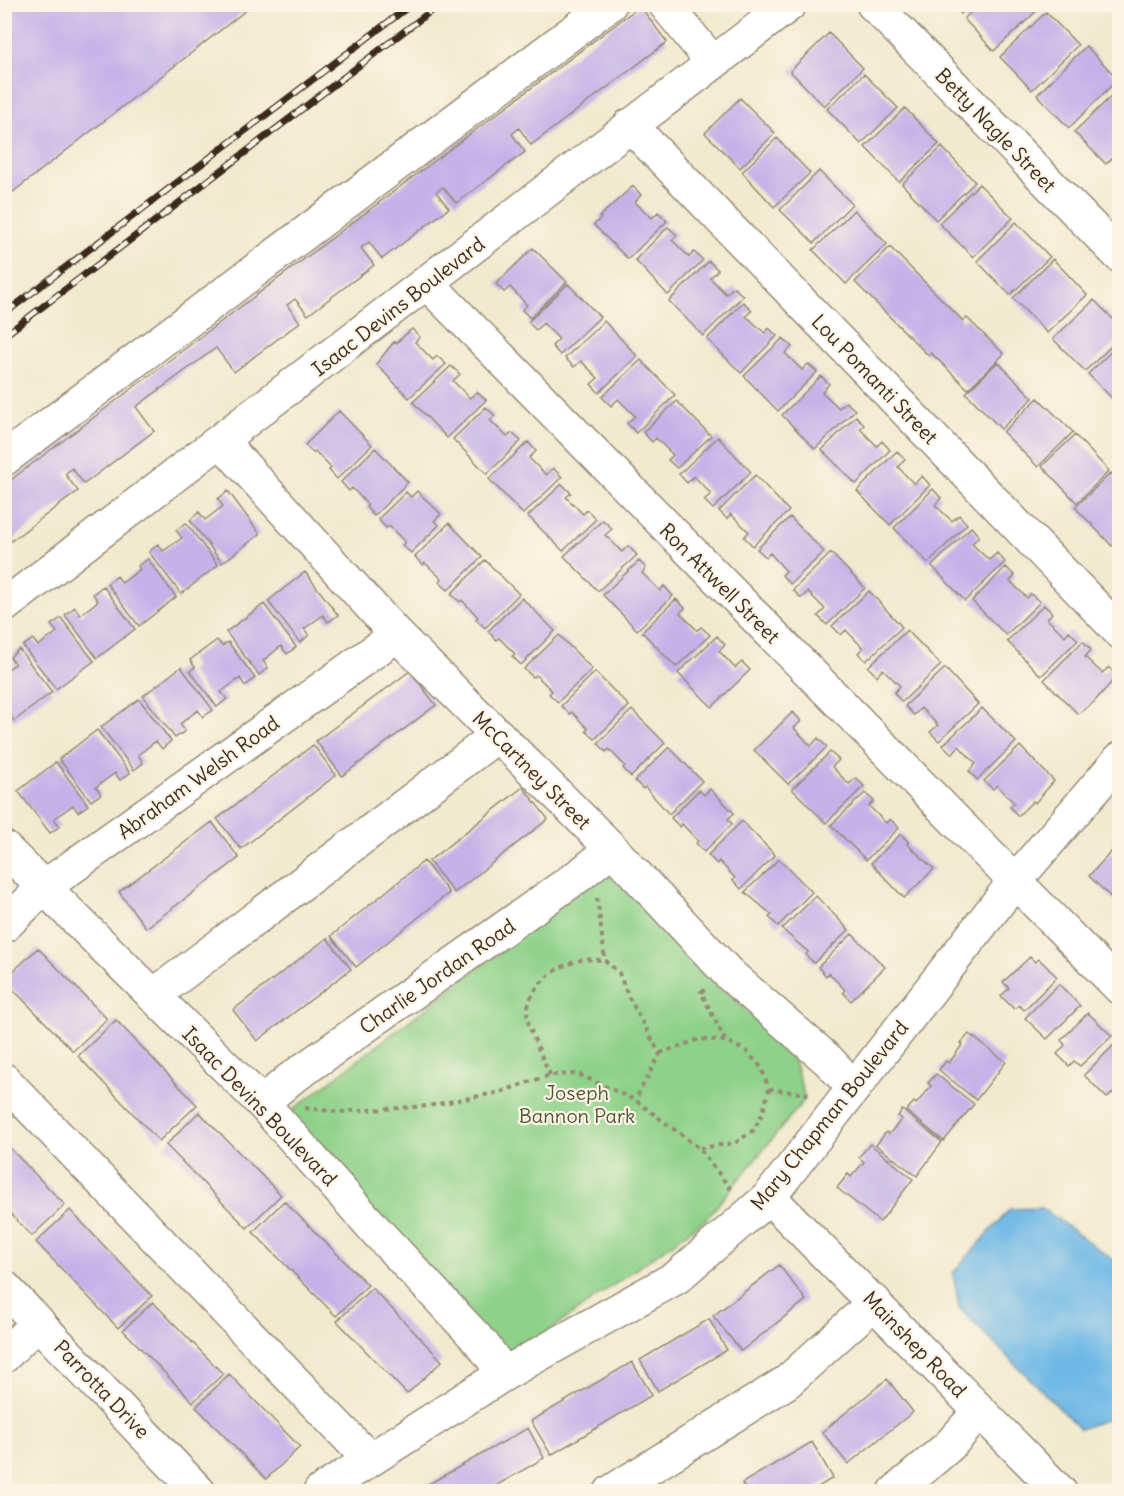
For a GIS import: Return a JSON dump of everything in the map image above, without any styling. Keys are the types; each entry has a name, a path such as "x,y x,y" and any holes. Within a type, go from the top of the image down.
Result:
{"street":[{"path":"4,459 610,4"},
{"path":"665,4 713,63"},
{"name":"Isaac Devins Boulevard","path":"4,606 790,4"},
{"name":"Betty Nagle Street","path":"873,4 1119,256"},
{"name":"Lou Pomanti Street","path":"630,125 1119,632"},
{"name":"Ron Attwell Street","path":"428,283 1119,988"},
{"name":"McCartney Street","path":"221,441 397,635 498,735 603,857 729,974 829,1061 854,1088"},
{"name":"Abraham Welsh Road","path":"4,926 44,887 397,635"},
{"path":"153,996 498,735"},
{"name":"Mary Chapman Boulevard","path":"320,1491 504,1374 677,1277 854,1088 1015,881 1119,759"},
{"name":"Isaac Devins Boulevard","path":"4,848 262,1103 483,1346 504,1374"},
{"name":"Charlie Jordan Road","path":"262,1103 289,1080 603,857"},
{"path":"4,1080 370,1461"},
{"name":"Mainshep Road","path":"753,1196 875,1302 1060,1491"},
{"name":"Parrotta Drive","path":"4,1287 199,1491"},
{"path":"611,1491 787,1382 875,1302"},
{"path":"4,1356 38,1322"},
{"path":"895,1491 950,1446 980,1411"}],"path":[{"path":"603,857 605,960 618,973 628,996 660,1053"},
{"path":"550,1075 527,1017 531,996 541,980 562,968 581,960 605,960"},
{"path":"726,1041 701,992 729,974"},
{"path":"634,1100 660,1053 700,1039 726,1041 746,1051 760,1067 769,1089 763,1112 754,1130 735,1143 699,1148"},
{"path":"298,1107 339,1112 428,1106 500,1092 550,1075 578,1074 634,1100 699,1148 753,1196"},
{"path":"769,1089 808,1094"}],"green space":[{"name":"Joseph Bannon Park","path":"600,875 619,878 794,1061 805,1099 706,1219 507,1361 281,1119"}],"water":[{"path":"1042,1208 1119,1264 1119,1415 1080,1429 959,1308 953,1273 1010,1209"}],"building":[{"path":"4,4 254,4 4,199"},
{"path":"952,4 970,4 961,14"},
{"path":"979,4 1044,4 994,51 964,19"},
{"path":"640,6 667,42 531,145 519,128 512,134 525,152 456,203 443,187 436,192 449,208 382,259 369,242 361,248 374,265 308,315 295,299 287,305 300,322 234,372 216,348 136,407 154,431 84,484 72,468 65,474 78,491 11,541 4,532 4,485"},
{"path":"1046,12 1078,45 1032,90 1000,57"},
{"path":"829,33 863,68 824,106 790,71"},
{"path":"1086,46 1118,79 1069,128 1037,95"},
{"path":"864,74 898,108 861,144 827,109"},
{"path":"1120,88 1120,151 1106,164 1074,132"},
{"path":"740,98 775,133 740,168 705,133"},
{"path":"905,108 939,144 899,182 865,147"},
{"path":"777,138 810,173 774,207 742,172"},
{"path":"942,147 975,182 936,220 902,184"},
{"path":"819,171 852,204 814,243 780,210"},
{"path":"979,184 1013,218 973,257 939,223"},
{"path":"633,186 641,195 635,202 652,218 658,212 667,221 628,259 594,225 601,218 599,217"},
{"path":"854,210 887,244 846,284 813,250"},
{"path":"1016,222 1050,257 1010,295 977,261"},
{"path":"668,227 677,235 672,240 689,257 694,252 703,260 668,295 635,260"},
{"path":"890,247 963,321 967,318 1004,354 968,389 931,353 929,356 855,282"},
{"path":"533,248 567,282 530,318 522,310 527,305 510,287 504,292 496,284"},
{"path":"1053,259 1087,295 1047,333 1013,298"},
{"path":"709,261 718,270 710,278 726,294 734,287 743,296 703,336 669,301"},
{"path":"568,284 600,317 560,355 552,346 559,339 543,323 536,330 528,322"},
{"path":"1094,300 1120,326 1120,338 1085,371 1053,339"},
{"path":"743,302 752,310 746,316 765,333 769,328 777,336 741,373 707,339"},
{"path":"604,321 637,356 599,393 591,384 598,378 581,361 574,367 565,358"},
{"path":"412,329 420,337 415,342 433,360 437,356 446,364 409,398 376,364 394,342 396,343"},
{"path":"783,338 792,347 785,353 802,370 808,364 817,372 778,411 744,376"},
{"path":"1120,343 1120,406 1088,374"},
{"path":"641,360 675,395 636,433 627,423 635,416 618,399 611,406 602,397"},
{"path":"998,362 1033,398 1001,429 966,393"},
{"path":"451,366 460,374 453,381 470,398 477,392 486,400 447,438 413,402"},
{"path":"821,376 829,384 822,392 839,408 846,402 855,410 815,449 782,415"},
{"path":"1038,398 1073,432 1038,467 1003,432"},
{"path":"677,401 711,436 677,468 668,460 673,455 656,438 652,442 643,432"},
{"path":"486,407 495,416 490,420 507,437 512,433 521,441 487,474 453,439"},
{"path":"339,411 372,445 337,479 329,470 331,468 315,451 313,453 305,445"},
{"path":"856,416 864,425 860,429 877,446 882,441 890,450 856,484 822,450"},
{"path":"1075,435 1109,471 1077,503 1042,466"},
{"path":"718,437 751,472 713,509 704,500 711,494 694,476 687,483 679,474"},
{"path":"528,442 536,451 529,458 546,475 553,468 562,477 523,514 489,479"},
{"path":"375,448 408,482 374,516 366,507 368,505 352,488 349,491 341,482"},
{"path":"897,451 905,459 898,467 914,484 922,476 930,485 890,525 857,491"},
{"path":"1111,473 1120,482 1120,539 1112,546 1075,507"},
{"path":"755,475 789,511 753,546 744,537 749,532 731,514 727,519 719,511"},
{"path":"562,484 571,493 566,497 583,514 587,510 596,519 563,551 528,516"},
{"path":"933,489 941,498 935,505 952,521 959,515 967,524 928,563 894,528"},
{"path":"228,491 260,534 222,563 190,520 199,512 205,520 223,506 218,499"},
{"path":"417,491 441,514 434,521 439,525 411,553 402,545 405,542 389,526 386,528 378,519 406,492 411,497"},
{"path":"790,517 824,552 790,584 782,575 786,571 770,553 766,557 757,549"},
{"path":"603,520 612,529 605,535 622,552 628,546 637,555 598,591 564,556"},
{"path":"186,523 218,565 181,594 149,552 158,544 163,551 182,538 176,530"},
{"path":"449,523 482,557 448,590 439,582 442,579 415,557"},
{"path":"971,527 979,536 972,544 989,560 997,553 1005,562 965,601 932,566"},
{"path":"831,553 865,588 827,625 818,616 825,609 808,592 801,598 793,590"},
{"path":"148,559 176,597 139,626 107,584 117,576 122,583 140,569 138,566"},
{"path":"485,560 519,594 485,628 462,600 460,602 451,594"},
{"path":"639,561 646,568 642,573 660,591 664,586 673,596 637,630 603,595"},
{"path":"1006,567 1015,576 1010,581 1027,598 1031,594 1040,602 1006,635 972,601"},
{"path":"305,572 338,615 328,622 323,615 304,629 309,635 300,643 268,601"},
{"path":"103,586 135,629 97,658 65,615 75,607 80,615 98,601 93,594"},
{"path":"869,591 902,627 866,661 858,653 863,648 846,630 841,635 832,626"},
{"path":"522,598 555,631 521,665 512,656 515,654 499,638 496,640 488,631"},
{"path":"676,599 685,608 680,613 697,630 701,627 710,635 676,667 642,632"},
{"path":"264,604 296,647 287,654 281,646 263,661 268,668 259,675 226,632"},
{"path":"1044,605 1052,613 1047,619 1065,636 1069,631 1078,640 1041,676 1007,641"},
{"path":"61,618 94,661 56,689 23,646 33,639 38,646 57,632 51,625"},
{"path":"907,630 941,665 902,702 894,693 900,686 883,669 877,676 868,667"},
{"path":"559,635 592,669 558,702 549,694 552,691 536,675 533,677 524,669"},
{"path":"717,636 725,645 719,651 735,668 742,662 750,670 712,707 678,673"},
{"path":"217,640 222,646 228,642 255,678 245,686 240,678 221,692 227,699 217,707 190,671 195,667 190,660"},
{"path":"1083,641 1091,650 1085,657 1102,673 1109,667 1117,676 1094,702 1078,714 1044,680"},
{"path":"19,649 52,692 14,721 4,708 4,672 15,664 10,657"},
{"path":"181,667 213,710 203,717 198,710 180,724 185,731 175,738 143,696"},
{"path":"945,668 978,704 939,741 930,732 938,725 921,708 914,715 905,706"},
{"path":"410,671 436,705 342,776 316,741"},
{"path":"595,672 629,706 595,739 572,712 570,714 561,706"},
{"path":"139,699 171,741 162,749 156,741 138,755 143,763 134,770 101,727"},
{"path":"982,708 1016,742 977,780 969,771 976,764 959,746 952,754 943,745"},
{"path":"632,710 665,743 631,777 623,768 625,766 609,749 606,752 598,743"},
{"path":"793,712 801,721 794,728 811,746 818,738 827,747 788,784 754,750"},
{"path":"97,730 130,773 120,780 115,773 96,787 101,794 91,801 59,759"},
{"path":"313,745 336,775 241,849 217,819"},
{"path":"1020,746 1054,781 1035,803 1033,801 1018,816 1010,807 1014,803 997,785 993,789 984,781"},
{"path":"669,747 702,781 669,814 645,787 643,789 635,781"},
{"path":"830,752 839,760 832,767 849,784 856,778 864,786 826,823 792,789"},
{"path":"56,762 88,805 78,812 73,805 54,819 60,826 50,833 18,791"},
{"path":"523,787 548,819 454,893 429,861"},
{"path":"710,789 734,813 728,819 732,824 704,852 696,843 698,841 682,824 680,827 671,818 699,790 704,795"},
{"path":"865,793 874,801 869,806 886,823 890,819 899,828 866,860 831,825"},
{"path":"742,821 775,855 741,889 733,880 735,878 719,861 717,864 708,855"},
{"path":"212,822 239,858 146,928 119,892"},
{"path":"901,834 909,843 907,844 934,869 904,898 871,863"},
{"path":"1120,836 1120,852 1112,844"},
{"path":"1111,852 1120,860 1120,906 1089,876"},
{"path":"779,859 812,892 778,926 769,917 772,915 745,892"},
{"path":"424,861 449,893 356,967 331,936"},
{"path":"816,896 849,930 814,963 806,955 808,952 782,929"},
{"path":"852,934 885,967 851,1001 843,992 845,990 829,973 826,976 818,967"},
{"path":"327,938 351,969 257,1041 233,1010"},
{"path":"38,948 107,1019 73,1051 4,980"},
{"path":"1030,957 1035,962 1039,959 1057,977 1024,1010 1019,1005 1014,1009 1001,996 1009,988 1003,982"},
{"path":"1059,984 1080,1006 1047,1039 1025,1018"},
{"path":"1088,1013 1112,1036 1080,1066 1074,1061 1069,1066 1057,1054 1065,1045 1061,1040"},
{"path":"116,1020 197,1105 159,1141 78,1056"},
{"path":"969,1034 1006,1062 976,1100 939,1070 946,1061 949,1063"},
{"path":"1118,1041 1120,1086 1107,1098 1084,1075"},
{"path":"936,1074 974,1104 944,1141 906,1111 914,1102 916,1104 931,1086 928,1083"},
{"path":"902,1110 942,1142 917,1176 876,1145 886,1132 889,1134 902,1119 898,1116"},
{"path":"199,1112 281,1195 247,1228 166,1145"},
{"path":"4,1142 65,1205 32,1236 4,1207"},
{"path":"870,1144 913,1179 880,1222 837,1188 848,1174 851,1177 864,1162 859,1157"},
{"path":"284,1201 368,1285 336,1316 253,1232"},
{"path":"70,1210 152,1296 118,1328 36,1242"},
{"path":"779,1265 806,1300 741,1351 713,1316"},
{"path":"372,1288 442,1361 407,1394 337,1321"},
{"path":"153,1302 223,1374 193,1402 123,1330"},
{"path":"709,1319 727,1350 658,1391 640,1360"},
{"path":"632,1362 652,1395 551,1455 531,1421"},
{"path":"229,1374 300,1447 266,1479 196,1407"},
{"path":"887,1379 913,1412 848,1464 822,1432"},
{"path":"528,1428 544,1458 485,1492 431,1492 427,1485"},
{"path":"812,1442 833,1478 810,1492 747,1492 742,1483"}],"railway":[{"path":"4,314 412,4"},
{"path":"4,336 440,4"}]}
